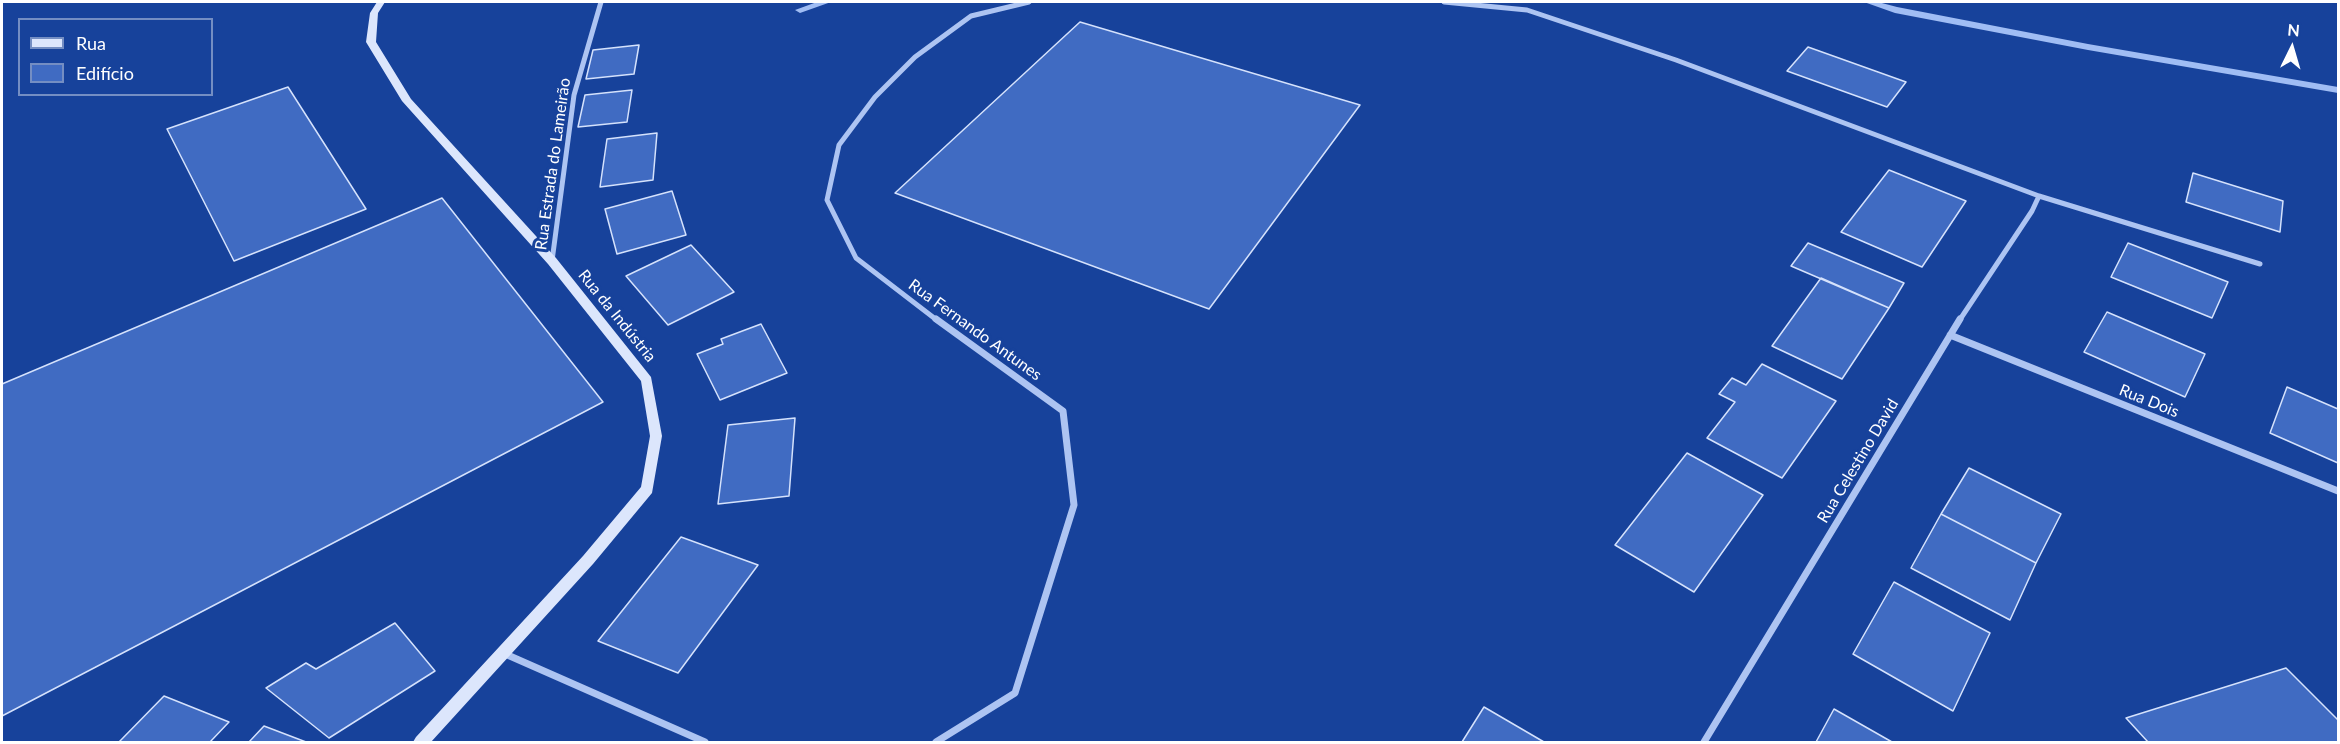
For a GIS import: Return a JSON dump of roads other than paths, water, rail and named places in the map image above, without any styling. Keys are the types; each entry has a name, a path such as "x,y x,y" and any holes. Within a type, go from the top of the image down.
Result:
{"street":[{"name":"Rua da Indústria","path":"381,2 374,13 371,42 407,101 552,261 647,380 656,436 647,489 588,560 421,742"},
{"name":"Rua Estrada do Lameirão","path":"552,261 574,95 601,2"},
{"name":"Rua Fernando Antunes","path":"936,742 1015,693 1074,505 1063,411 952,332 856,258 827,200 840,145 875,97 915,57 971,16 1029,2"},
{"path":"1444,2 1527,10 1676,60 2039,196 2260,264"},
{"name":"Rua Celestino David","path":"1704,742 1950,335 2032,211 2039,196"},
{"name":"Rua Dois","path":"1950,335 2338,491"},
{"path":"503,653 705,742"}],"waterway":[{"path":"800,10 826,2"},
{"path":"1869,2 1895,10 2088,47 2338,90"}]}
